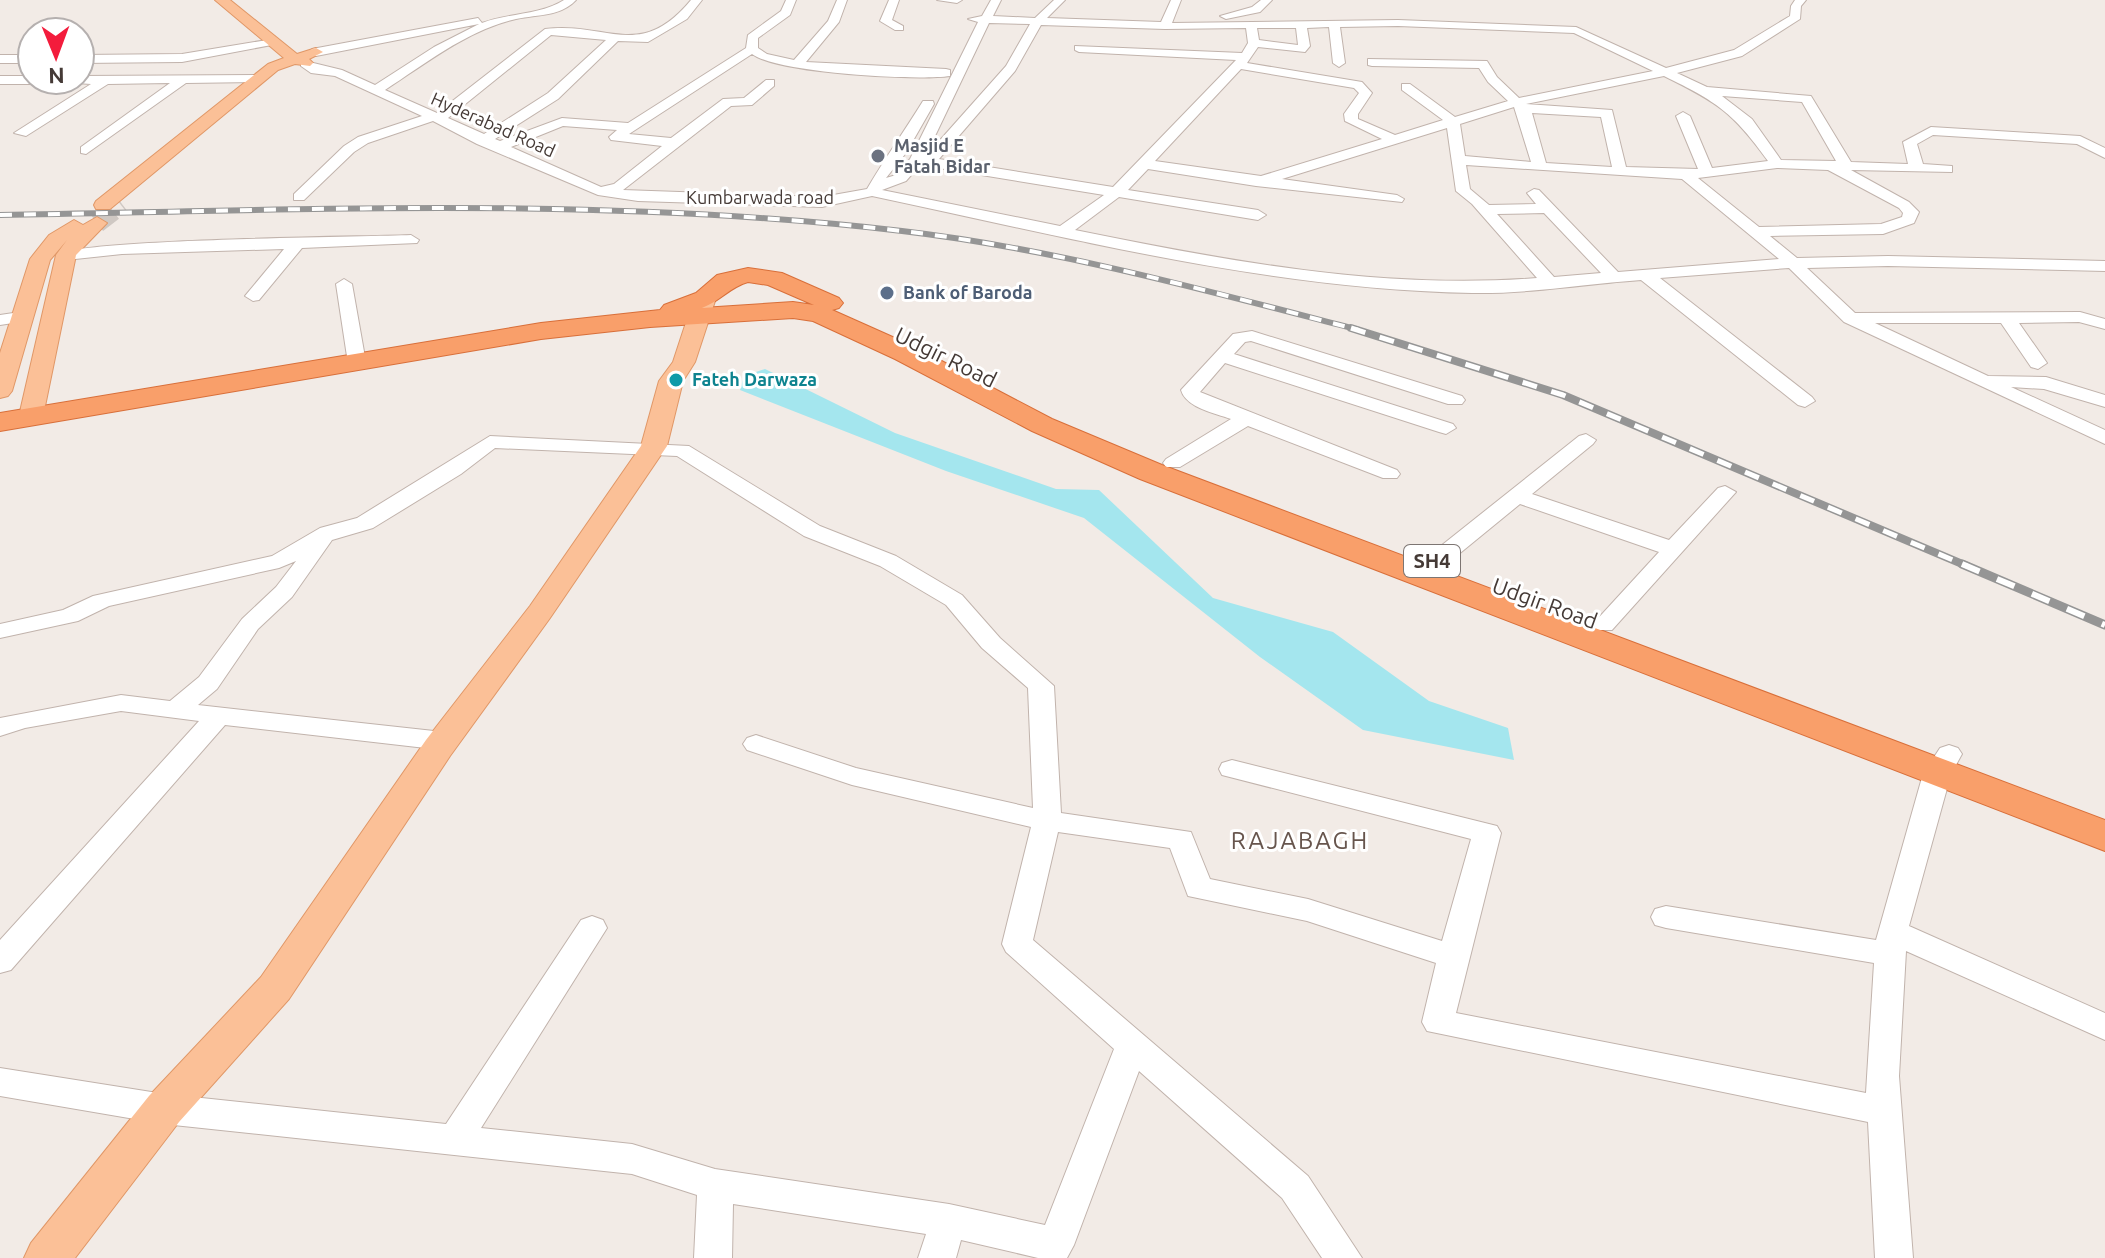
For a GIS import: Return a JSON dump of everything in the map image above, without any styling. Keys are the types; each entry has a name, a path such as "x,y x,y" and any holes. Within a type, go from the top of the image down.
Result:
{"highway":[{"name":"Udgir Road","path":"701,307 726,280 737,276 773,278 923,344 1059,415 1173,463 1604,625 1943,764 2105,836"},
{"name":"Udgir Road","path":"0,422 541,331 650,319 701,307 793,310 819,314 905,353 1042,425 1151,472 1943,764 2105,812"}],"main road":[{"name":"Hyderabad Road","path":"222,0 273,42 308,54"},
{"path":"244,0 278,25"},
{"path":"0,391 10,319 40,259 56,239 93,217 257,79 308,54"},
{"path":"122,204 308,54"},
{"path":"31,416 66,255 93,217"},
{"path":"47,1258 164,1109 275,988 443,741 540,612 654,446 701,307"}],"street":[{"path":"549,31 648,39 683,17 697,0"},
{"path":"791,0 786,13 752,37 752,49 758,57 796,66 946,73"},
{"path":"796,66 833,22 842,0"},
{"path":"894,0 886,21 899,28"},
{"path":"942,0 957,0"},
{"name":"Kumbarwada road","path":"638,197 822,202 875,189 901,178 922,161 980,19 982,0"},
{"name":"Kumbarwada road","path":"875,189 879,176 899,153 980,19 996,0"},
{"path":"922,161 1011,68 1038,21 1060,0"},
{"path":"1154,52 1162,26 1176,0"},
{"path":"1199,55 1202,28 1208,21 1256,10 1267,0"},
{"path":"1256,182 1453,121 1668,73 1744,50 1797,16 1796,6 1801,0"},
{"path":"308,54 419,30 568,12"},
{"path":"299,197 349,149 363,140 435,118 549,31 568,12"},
{"path":"1339,63 1338,23 1350,12"},
{"path":"374,91 467,34 507,17"},
{"path":"980,19 1202,28 1389,23 1576,30 1703,91 1747,122 1777,164"},
{"path":"1389,23 1395,36"},
{"path":"1254,43 1301,49 1304,46 1301,24"},
{"path":"1442,25 1448,38"},
{"path":"1065,230 1118,191 1241,61 1254,43 1251,27"},
{"path":"482,141 553,96 615,37"},
{"path":"96,59 174,59 273,42"},
{"path":"135,45 160,46 174,59"},
{"path":"1079,48 1199,55 1358,85 1366,93 1351,114 1352,121 1393,139"},
{"path":"675,143 616,137 627,127 752,49"},
{"path":"1401,50 1406,63"},
{"name":"Hyderabad Road","path":"308,54 315,70 338,73 482,141 598,191 638,197"},
{"path":"1372,62 1406,63 1456,57 1483,64 1492,79 1521,106 1536,158 1542,167"},
{"path":"21,133 140,59"},
{"path":"86,150 184,79"},
{"path":"96,80 257,79"},
{"path":"598,191 619,187 728,102 747,102 770,83"},
{"path":"1406,87 1453,121 1463,191 1485,210 1551,283"},
{"path":"1703,91 1806,99 1839,166 1911,212 1909,220 1899,226 1756,232"},
{"path":"1521,106 1607,113 1620,172"},
{"path":"1683,116 1707,173"},
{"path":"498,147 562,122 627,127"},
{"path":"1917,169 1910,142 1931,131 2080,140 2105,154"},
{"path":"1459,160 1686,175 1777,164 1947,169"},
{"path":"922,161 1258,215"},
{"path":"1144,164 1256,182 1397,199"},
{"path":"1686,175 1793,263 1850,318 2105,438"},
{"path":"875,189 1198,260 1323,278 1474,288 1793,263 1888,261 2105,266"},
{"path":"1534,193 1612,275"},
{"path":"1485,210 1546,208"},
{"path":"66,255 122,249 411,240"},
{"path":"253,296 297,244"},
{"path":"1643,273 1805,401"},
{"path":"344,284 357,363"},
{"path":"2006,317 2038,363"},
{"path":"1850,318 2080,317 2105,324"},
{"path":"1390,474 1191,395 1192,384 1239,338 1252,336 1455,400"},
{"path":"1221,356 1446,428"},
{"path":"1979,379 2046,383 2105,401"},
{"path":"1173,463 1245,419"},
{"path":"1435,562 1586,440"},
{"path":"0,631 70,616 101,601 279,561 328,533 365,523 454,470 490,442 654,446 682,450 812,531 888,561 954,600 991,643 1041,686 1047,821 1017,944 1295,1187 1343,1258"},
{"path":"1604,625 1725,492"},
{"path":"1516,496 1673,549"},
{"path":"174,711 208,683 250,624 284,592 328,533"},
{"path":"0,727 21,720 121,703 217,717 443,741"},
{"path":"0,961 217,717"},
{"path":"756,744 852,776 1047,821 1181,839 1198,888 1308,910 1453,956"},
{"path":"1894,1258 1882,1076 1891,943 1943,764"},
{"path":"1232,769 1487,833 1438,1022 1884,1111"},
{"path":"1666,917 1891,943 2105,1027"},
{"path":"455,1139 592,928"},
{"path":"0,1082 164,1109 632,1159 715,1185 949,1221 1056,1245 1133,1043"},
{"path":"713,1258 715,1185"},
{"path":"937,1258 949,1221"}],"water":[{"path":"765,369 895,433 1056,489 1099,490 1213,598 1333,632 1429,701 1508,728 1514,760 1363,730 1260,657 1084,518 946,471 740,390 744,376"}],"tunnel":[{"path":"97,223 122,204"}],"railway":[{"path":"0,215 451,208 564,209 790,220 960,239 1075,260 1359,330"},
{"path":"1351,328 1563,395 1967,566"},
{"path":"1962,564 2105,625"}],"place":[{"name":"Masjid E Fatah Bidar","path":"878,156"},
{"name":"Bank of Baroda","path":"887,293"},
{"name":"Fateh Darwaza","path":"676,380"}],"district":[{"name":"RAJABAGH","path":"1300,841"}]}
